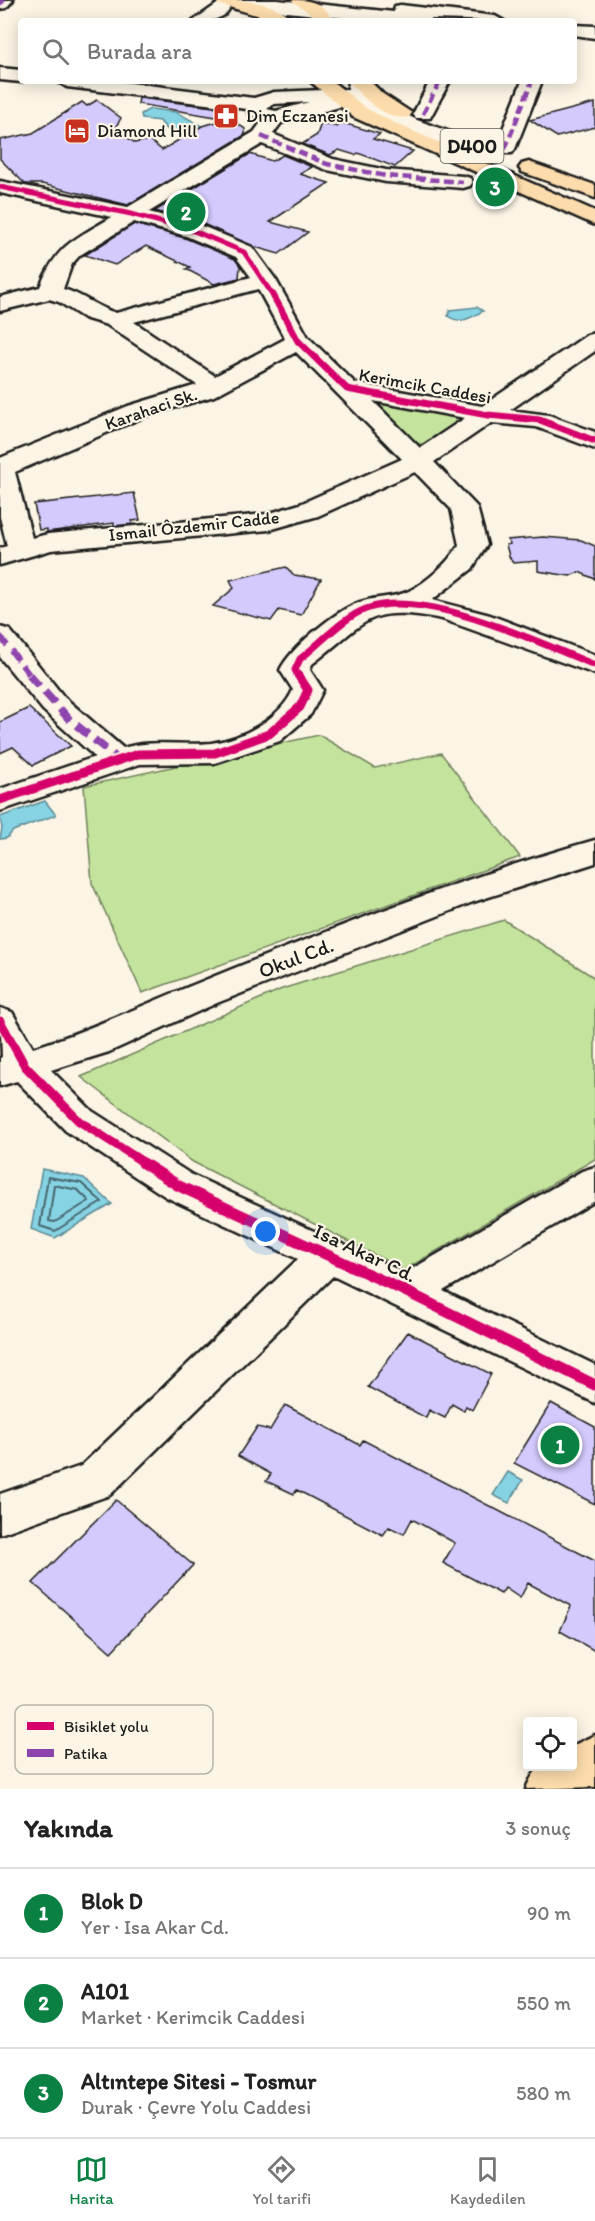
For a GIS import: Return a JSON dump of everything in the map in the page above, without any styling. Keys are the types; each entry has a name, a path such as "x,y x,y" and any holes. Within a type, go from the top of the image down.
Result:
{"main road":[{"path":"300,0 320,10"},
{"path":"224,3 267,10 279,18"},
{"name":"D400","path":"329,84 380,101 474,147 595,192"},
{"name":"D400","path":"351,91 360,113 411,138 595,219"},
{"path":"550,1789 595,1759"}],"street":[{"path":"0,3 4,0"},
{"path":"206,18 224,3 447,18"},
{"path":"320,10 378,18"},
{"path":"577,30 595,32"},
{"path":"577,39 595,41"},
{"path":"0,74 18,76"},
{"path":"121,84 258,104 274,98 295,104 351,91"},
{"path":"423,114 438,84"},
{"path":"505,149 531,84"},
{"path":"258,104 256,107 258,112 275,117 289,116 295,104"},
{"path":"50,292 61,263 72,250 261,136 275,117"},
{"path":"261,136 327,164 386,176 463,182"},
{"name":"Kerimcik Caddesi","path":"0,186 131,214 194,231 244,252 265,280 298,341 347,389 488,415 540,420 595,441"},
{"path":"115,320 265,280"},
{"path":"0,304 50,292 67,297 92,313 115,320 214,386"},
{"name":"Ismail Ôzdemir Cadde","path":"11,554 48,542 268,522 309,510 418,461 595,340"},
{"name":"Karahaci Sk.","path":"0,468 137,411 205,391 298,341"},
{"path":"0,800 138,754 215,753 269,734 300,707 308,690 295,670 300,659 365,610 386,603 416,599 462,563 473,545 464,507 347,389"},
{"path":"0,468 11,554"},
{"path":"386,603 441,609 589,654"},
{"path":"0,636 64,716 93,742 119,760"},
{"name":"Okul Cd.","path":"12,1069 96,1041 205,994 460,894 595,851"},
{"name":"Isa Akar Cd.","path":"0,1021 12,1069 79,1121 179,1186 407,1292 595,1385"},
{"path":"407,1292 595,1182"},
{"path":"0,1514 95,1482 328,1256"}],"green space":[{"path":"383,404 457,415 461,422 425,445 415,443 377,408"},
{"path":"319,735 375,768 441,753 520,857 142,993 92,883 84,786"},
{"path":"504,920 595,978 595,1159 404,1270 193,1162 81,1077 282,989"}],"water":[{"path":"150,109 176,112 202,126 201,129 190,134 173,132 160,121 142,119 141,114"},
{"path":"477,307 483,311 466,320 452,319 448,316 450,310"},
{"path":"45,801 56,815 13,831 7,838 0,839 2,828 0,817"},
{"path":"42,1169 84,1178 112,1204 55,1238 31,1229"},
{"path":"508,1472 523,1480 509,1503 493,1495"}],"building":[{"path":"139,98 214,107 245,129 245,135 128,205 42,184 25,184 0,159 0,140 33,133 82,102 87,106 97,100 121,118 115,129 135,143 149,140 162,150 202,126 228,119 138,104"},
{"path":"595,103 595,127 557,137 530,120"},
{"path":"321,123 337,127 343,123 380,134 373,139 413,151 395,167 358,153 355,155 339,150 330,155 302,144 317,135"},
{"path":"250,154 272,161 283,155 312,167 300,174 329,183 270,222 308,232 279,254 255,247 203,224 155,211"},
{"path":"134,224 185,238 235,259 240,266 239,278 214,284 186,269 190,267 146,246 115,265 85,255"},
{"path":"134,493 140,520 132,521 133,524 114,526 114,523 47,532 47,529 39,530 34,504"},
{"path":"543,537 581,540 595,546 595,579 579,572 570,576 538,571 538,561 513,563 506,545 510,544 507,540"},
{"path":"286,567 294,575 321,579 301,615 279,610 271,621 213,606 234,588 230,580"},
{"path":"29,708 71,746 33,765 13,747 0,753 0,722"},
{"path":"408,1332 491,1374 472,1410 466,1406 464,1411 452,1404 445,1418 429,1410 426,1418 368,1387"},
{"path":"551,1403 595,1427 595,1504 514,1463"},
{"path":"285,1405 360,1445 363,1440 595,1561 595,1651 560,1631 571,1606 528,1583 520,1598 505,1588 501,1594 443,1563 455,1543 412,1519 404,1534 389,1527 383,1535 297,1490 294,1494 266,1481 271,1474 238,1456 257,1427 270,1430"},
{"path":"116,1500 193,1565 111,1652 33,1583"}],"marked path":[{"path":"0,4 4,0"},
{"path":"423,114 438,84"},
{"path":"505,149 531,84"},
{"path":"261,136 327,164 386,176 463,182"},
{"path":"0,636 54,704 101,747 119,760"}],"cycle path":[{"path":"0,187 131,214 194,231 244,252 265,280 298,341 347,389 488,415 540,420 595,441"},
{"path":"0,800 138,754 215,753 269,734 300,707 308,690 295,670 300,659 358,613 388,604 416,605 480,621 595,665"},
{"path":"0,1021 25,1066 79,1121 179,1186 407,1292 595,1385"}],"place":[{"name":"Dim Eczanesi","path":"226,116"},
{"name":"Diamond Hill","path":"77,131"},
{"name":"Altıntepe Sitesi - Tosmur","path":"495,187"},
{"name":"A101","path":"186,212"},
{"name":"Blok D","path":"560,1445"}]}
